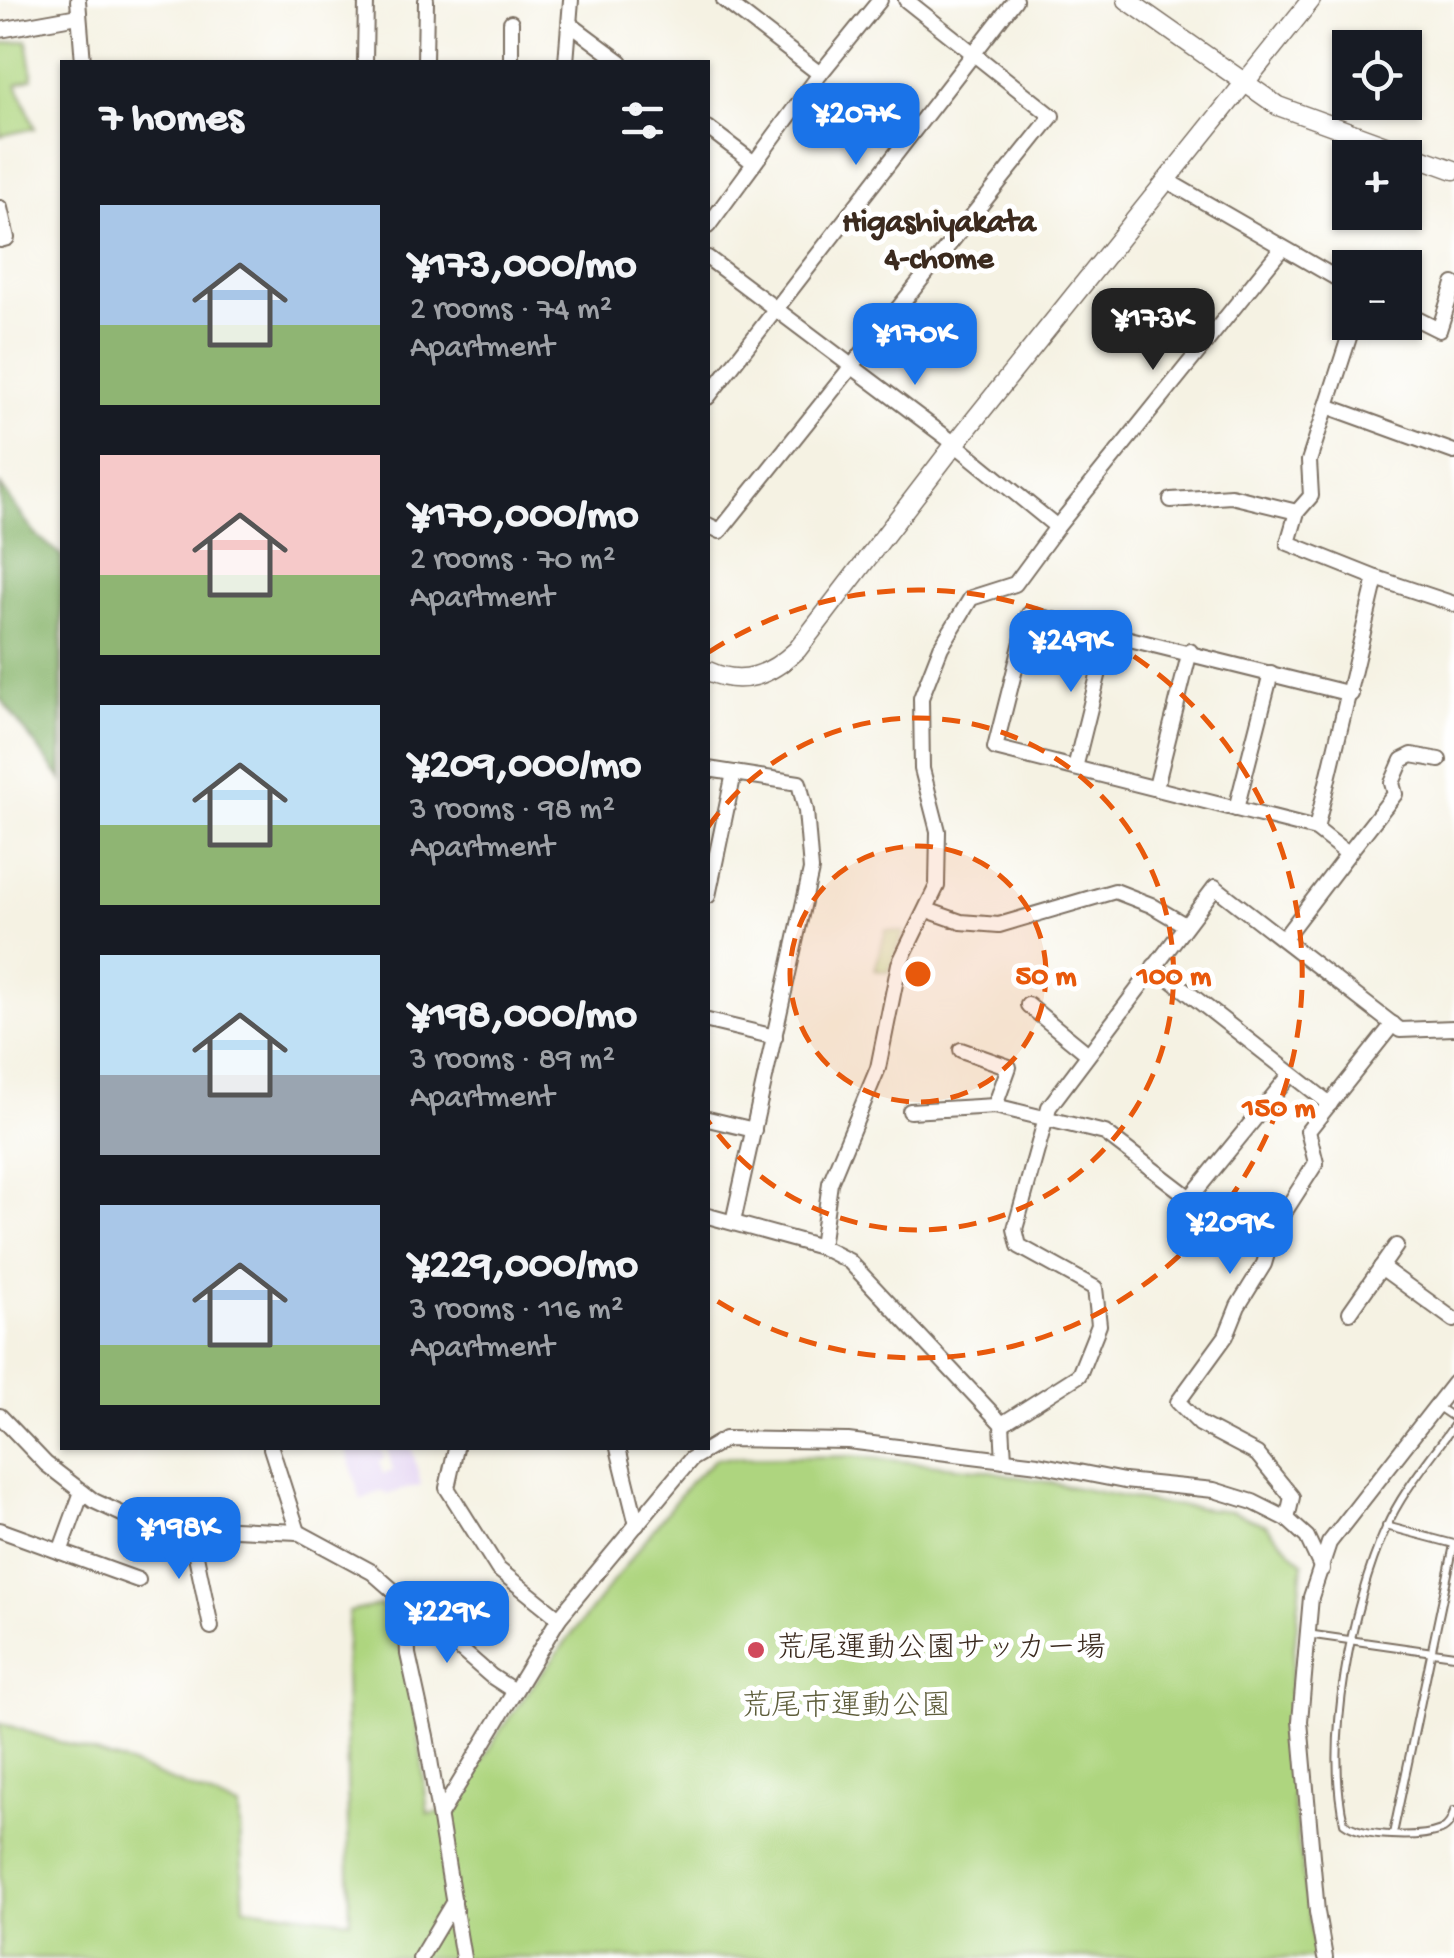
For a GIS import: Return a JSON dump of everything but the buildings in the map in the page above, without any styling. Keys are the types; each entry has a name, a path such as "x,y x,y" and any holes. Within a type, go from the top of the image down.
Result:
{"street":[{"path":"365,60 366,0"},
{"path":"425,60 426,0"},
{"path":"566,60 571,0"},
{"path":"724,0 820,74"},
{"path":"710,223 880,0"},
{"path":"710,526 720,530 1052,116 906,0"},
{"path":"710,394 1015,0"},
{"path":"1127,0 1278,106 1454,170"},
{"path":"710,672 723,678 746,679 768,673 797,650 955,444 1311,0"},
{"path":"0,30 78,8 83,60"},
{"path":"510,22 512,60"},
{"path":"570,24 618,60"},
{"path":"710,130 754,163"},
{"path":"1166,180 1332,276"},
{"path":"0,208 7,238 0,240"},
{"path":"821,1247 830,1183 878,1068 899,964 937,886 938,831 922,769 921,698 941,647 971,598 1015,584 1057,526 1282,248"},
{"path":"710,260 1057,526"},
{"path":"1422,322 1439,330 1454,284"},
{"path":"1348,340 1308,461 1311,496 1297,512 1288,543 1454,604"},
{"path":"1327,406 1454,452"},
{"path":"1170,500 1231,496 1297,512"},
{"path":"1316,829 1376,578"},
{"path":"1348,854 1316,829 996,748 1030,614 1351,694"},
{"path":"1075,768 1109,632"},
{"path":"1156,788 1190,652"},
{"path":"1236,808 1271,672"},
{"path":"1284,938 1395,794 1392,783 1402,760 1412,756 1438,760"},
{"path":"710,769 799,783 806,811 811,870 733,1222"},
{"path":"711,865 734,773"},
{"path":"1002,1424 1078,1376 1099,1325 1096,1288 1019,1246 1015,1229 1049,1107 1215,887 1400,1030 1454,1028"},
{"path":"927,910 961,922 999,925 1115,891 1151,905 1185,925"},
{"path":"1154,966 1330,1104"},
{"path":"1028,1005 1088,1054"},
{"path":"710,1022 775,1037"},
{"path":"1287,1520 1292,1497 1257,1454 1200,1424 1178,1402 1226,1336 1238,1306 1264,1264 1274,1227 1316,1164 1308,1131 1393,1024"},
{"path":"961,1050 1008,1067 995,1106"},
{"path":"910,1111 995,1106 1104,1132 1190,1198 1291,1074"},
{"path":"710,1120 754,1130"},
{"path":"710,1216 821,1247 849,1261 1002,1424 1004,1460"},
{"path":"1350,1312 1396,1246"},
{"path":"1381,1267 1454,1320"},
{"path":"1325,1958 1317,1912 1300,1722 1311,1597 1329,1543 1454,1383"},
{"path":"0,1416 46,1464 82,1492 124,1515 190,1527 298,1532 372,1572 514,1691"},
{"path":"710,1447 724,1439 848,1441 1004,1460 1124,1481 1214,1490 1253,1502 1287,1520 1308,1538 1322,1569"},
{"path":"272,1450 298,1532"},
{"path":"456,1450 447,1488 498,1569 559,1618"},
{"path":"618,1450 637,1525"},
{"path":"440,1815 559,1618 691,1459 706,1450"},
{"path":"60,1552 82,1492"},
{"path":"190,1527 211,1627"},
{"path":"0,1530 138,1580"},
{"path":"406,1604 408,1654 464,1958"},
{"path":"420,1958 454,1901"}],"lane":[{"path":"1436,1406 1454,1421 1386,1526 1360,1596 1338,1724 1338,1799 1344,1823 1356,1831 1393,1834 1443,1830 1451,1823 1454,1811"},
{"path":"1386,1526 1454,1545 1393,1834"},
{"path":"1306,1634 1454,1654"}],"shaded area":[{"path":"346,1450 382,1450 384,1458 379,1462 383,1474 393,1471 388,1450 412,1450 421,1485 388,1494 381,1491 361,1500"}],"green space":[{"path":"27,40 33,78 17,84 35,128 0,136 0,44"},
{"path":"0,485 35,534 60,554 60,777 0,698"},
{"path":"886,930 904,932 889,972 875,970"},
{"name":"荒尾市運動公園","path":"853,1456 985,1470 1160,1504 1231,1511 1266,1525 1303,1563 1289,1701 1293,1802 1315,1958 0,1958 0,1723 129,1764 239,1808 244,1907 350,1920 345,1669 349,1612 381,1605 410,1679 428,1814 454,1810 501,1729 535,1682 690,1482 716,1458"}],"place":[{"name":"荒尾運動公園サッカー場","path":"756,1650"}],"district":[{"name":"Higashiyakata 4-chome","path":"939,242"}]}
